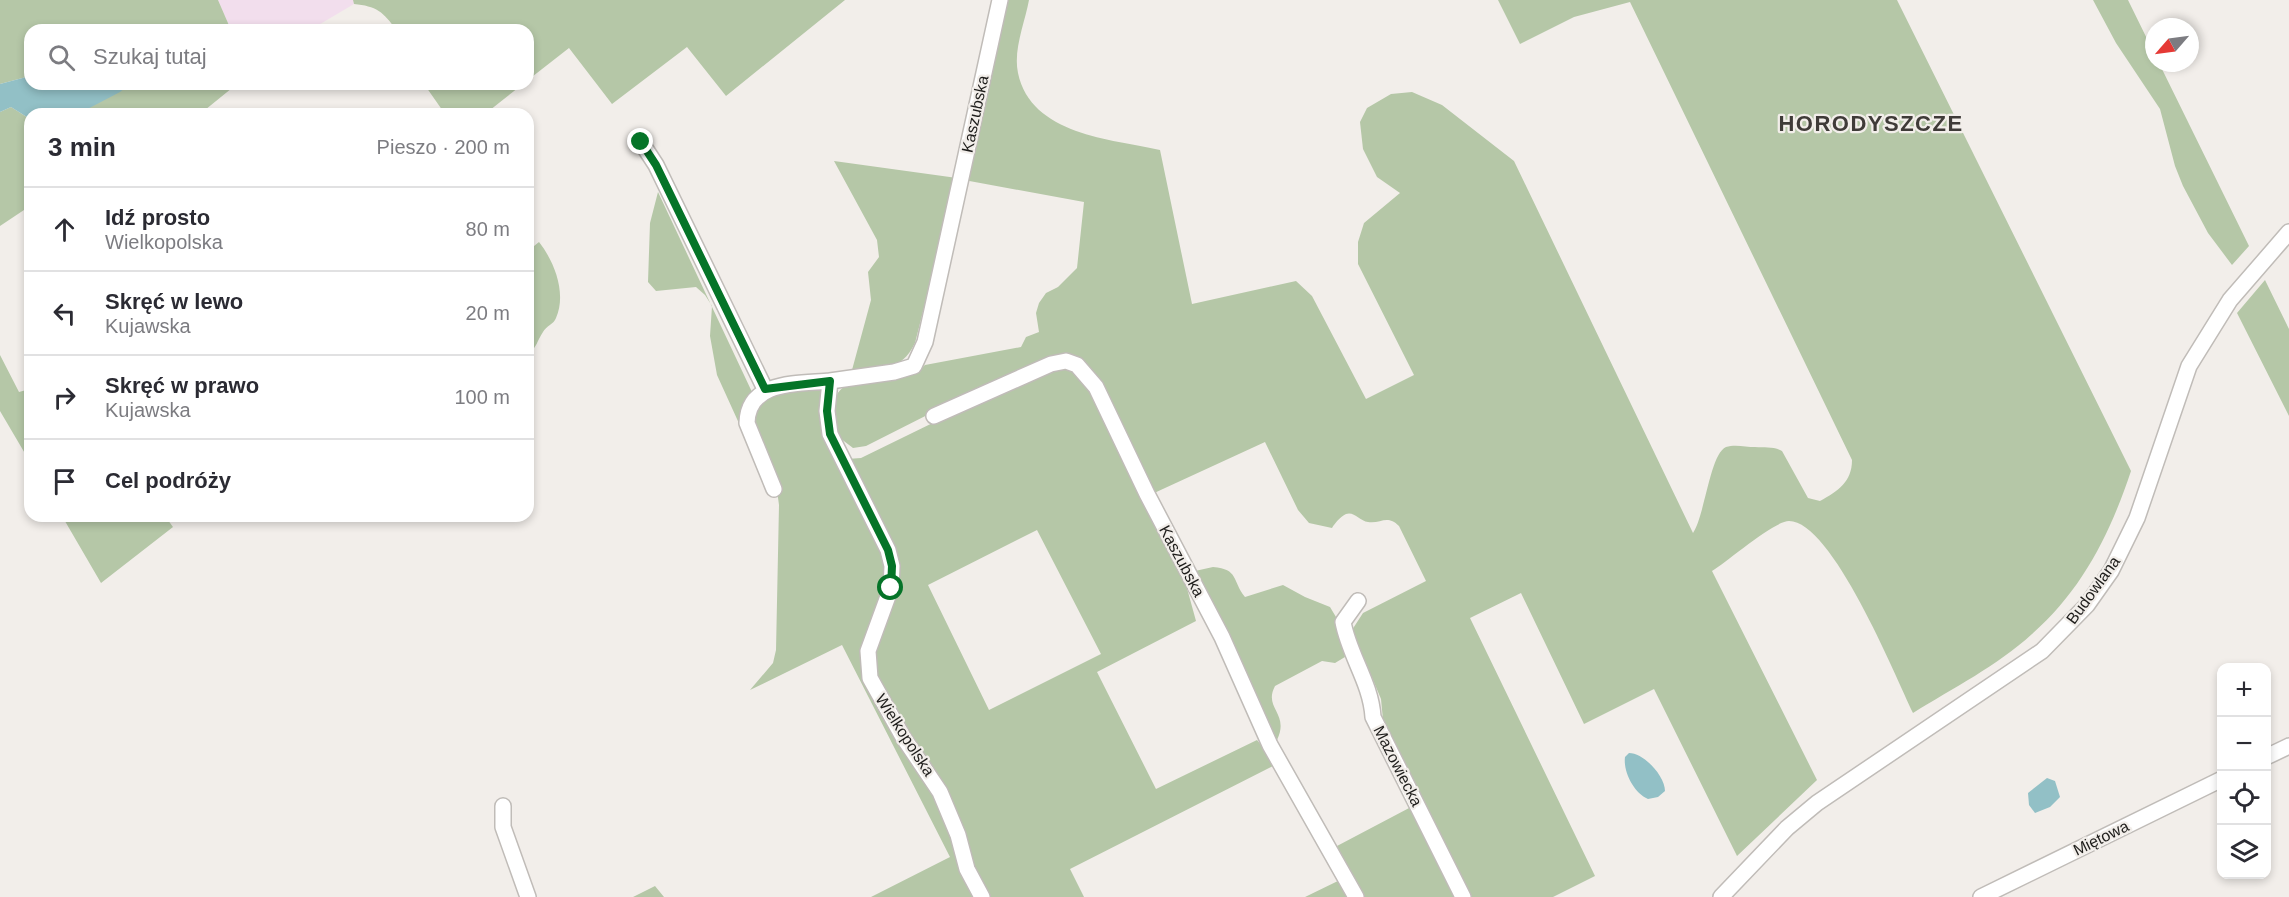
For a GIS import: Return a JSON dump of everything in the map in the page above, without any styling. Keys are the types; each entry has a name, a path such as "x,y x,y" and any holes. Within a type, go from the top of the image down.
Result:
{"street":[{"name":"Kaszubska","path":"830,381 894,372 914,366 925,342 1000,0"},
{"path":"641,142 656,165 765,389"},
{"name":"Budowlana","path":"1721,897 1772,843 1817,803 2042,651 2087,605 2111,571 2137,518 2189,366 2230,300 2289,232"},
{"name":"Kaszubska","path":"934,416 1051,364 1066,361 1086,371 1106,405 1147,494 1214,620 1280,764 1356,897"},
{"path":"774,489 747,423 747,412 753,401 765,389 830,381"},
{"name":"Wielkopolska","path":"830,381 827,411 830,434 888,550 892,566 889,598 868,651 870,678 903,737 940,792 958,835 968,869 982,897"},
{"name":"Mazowiecka","path":"1358,601 1343,622 1347,643 1372,700 1373,717 1463,897"},
{"path":"2271,755 2289,746"},
{"name":"Miętowa","path":"1981,897 2217,781"},
{"path":"503,806 503,827 528,897"}],"shaded area":[{"path":"218,0 353,0 354,4 320,24 228,24"}],"green space":[{"path":"0,0 218,0 228,24 24,24 24,78 0,84"},
{"path":"353,0 845,0 726,96 687,47 612,104 569,48 534,75 534,24 391,24 379,11 368,6 354,4"},
{"path":"1002,0 1029,0 1018,46 1017,64 1026,94 1039,110 1075,131 1160,150 1192,304 1296,281 1312,296 1366,399 1414,375 1358,264 1358,242 1364,223 1400,193 1377,177 1363,149 1360,122 1367,108 1391,94 1412,92 1442,105 1514,161 1693,533 1716,461 1720,452 1726,447 1775,448 1782,451 1808,498 1820,501 1847,480 1852,460 1630,2 1574,17 1520,44 1498,0 1897,0 2131,471 2104,539 2066,599 2032,634 1990,666 1913,713 1860,603 1824,546 1806,528 1789,521 1773,527 1712,571 1817,780 1737,856 1654,689 1584,724 1521,593 1470,618 1595,876 1553,897 1472,897 1383,720 1381,699 1352,630 1363,613 1426,581 1395,522 1387,520 1368,522 1349,513 1340,518 1332,528 1309,523 1298,510 1265,442 1152,494 1096,377 1088,365 1068,355 949,404 866,446 853,448 836,435 834,406 841,389 847,385 919,370 925,365 1021,347 1026,337 1039,332 1036,313 1046,293 1058,287 1077,268 1084,202 964,180"},
{"path":"2093,0 2128,0 2145,35 2145,72 2163,72 2249,246 2232,265 2208,233 2183,186 2175,166 2160,109 2116,43"},
{"path":"120,90 230,90 207,108 88,108"},
{"path":"428,90 515,90 493,108 441,108"},
{"path":"11,107 24,115 24,210 0,226 0,112"},
{"path":"834,161 957,178 915,343 897,364 881,369 852,370 871,300 868,272 879,257 877,240"},
{"path":"658,192 710,303 696,287 656,291 648,282 650,223"},
{"path":"539,242 550,258 557,278 560,298 555,320 544,330 534,348 534,246"},
{"path":"2265,280 2289,329 2289,416 2237,313"},
{"path":"712,307 752,392 744,405 742,430 717,375 710,336"},
{"path":"0,355 19,392 24,391 24,452 0,411"},
{"path":"1065,366 1083,376 1185,581 1196,621 1097,672 1156,789 1257,740 1277,764 1070,869 1084,897 988,897 883,696 871,660 896,579 847,459 861,458 1041,370","holes":["1037,530 1101,654 989,710 928,585"]},
{"path":"822,385 820,412 834,453 883,557 885,583 880,606 863,655 927,776 978,897 871,897 950,857 842,645 750,690 773,663 776,650 779,505 776,483 756,438 753,409 771,393"},
{"path":"65,522 169,522 173,527 101,583"},
{"path":"1213,567 1231,573 1245,597 1283,585 1330,607 1336,617 1345,657 1335,663 1322,661 1275,686 1272,700 1280,723 1277,740 1195,571"},
{"path":"1411,807 1457,897 1362,897 1337,846"},
{"path":"1342,879 1349,897 1305,897"},
{"path":"655,886 664,897 633,897"}],"water":[{"path":"24,78 24,90 122,90 89,108 24,108 24,115 11,107 0,112 0,84"},
{"path":"1629,753 1641,757 1658,772 1665,791 1658,797 1648,799 1634,787 1625,763 1625,757"},
{"path":"2047,778 2055,781 2060,797 2050,807 2035,813 2029,805 2028,793"}],"district":[{"name":"HORODYSZCZE","path":"1871,123"}],"route":[{"path":"641,142 656,165 765,389 830,381 827,411 830,434 888,550 892,566 891,588"}]}
